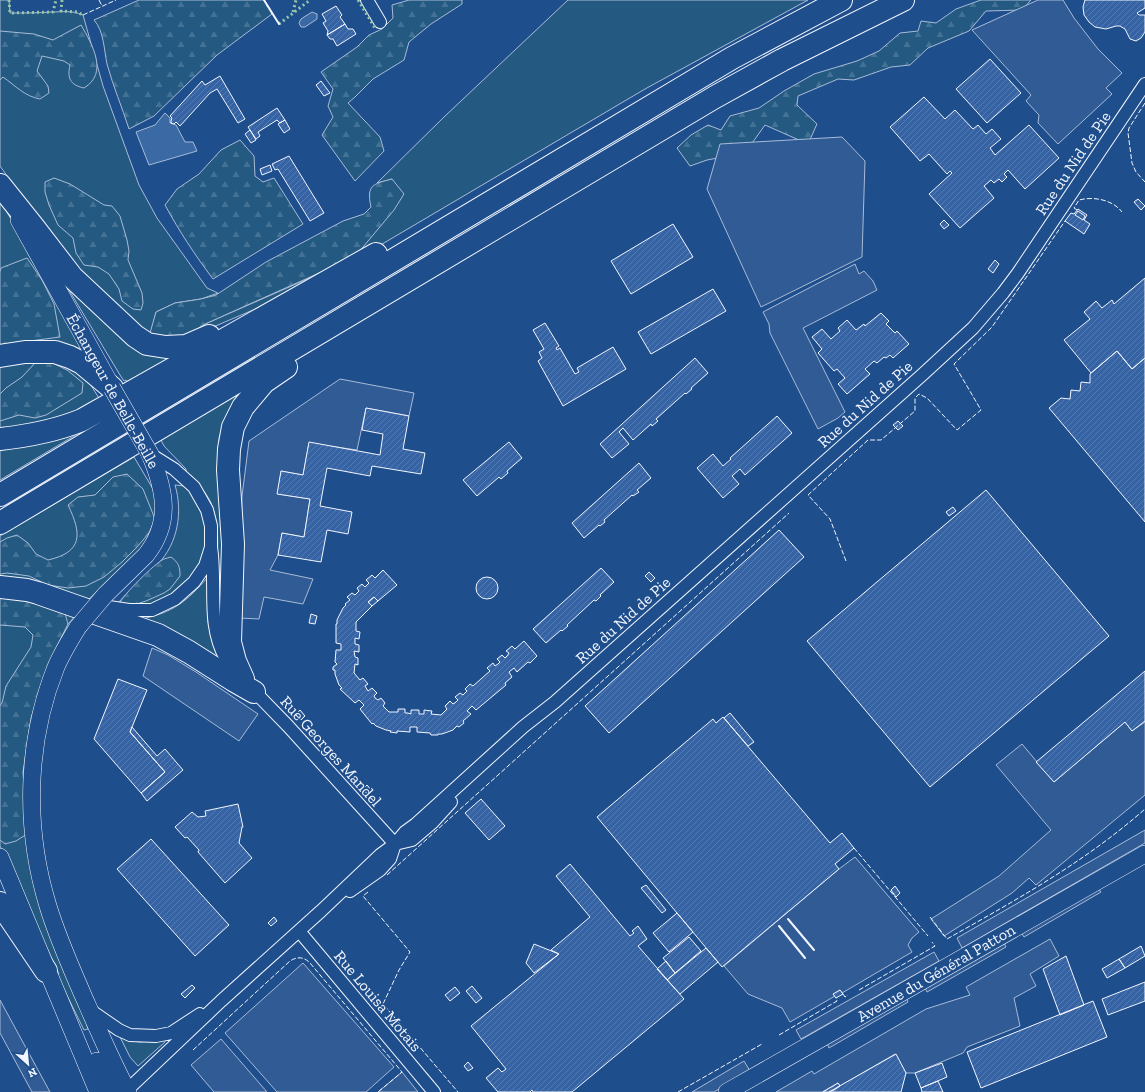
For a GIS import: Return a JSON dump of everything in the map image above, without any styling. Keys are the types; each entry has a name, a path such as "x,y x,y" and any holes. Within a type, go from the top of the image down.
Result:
{"highway":[{"path":"0,495 732,58 841,0"},
{"path":"0,523 715,97 782,60 902,0"},
{"path":"0,439 27,437 67,426 82,420 550,157 587,144"},
{"path":"0,186 72,277 134,336 147,344 166,347 186,346 281,308"},
{"path":"249,685 235,661 230,642 233,544 228,470 229,449 233,427 243,407 264,382 300,358 329,326"},
{"path":"0,356 24,352 55,352 70,356 82,363 112,388"},
{"path":"0,587 38,593 158,635 189,652 233,680 249,685"},
{"path":"0,903 49,976"}],"street":[{"path":"367,0 380,22"},
{"name":"Rue du Nid de Pie","path":"123,1092 380,855 395,844 412,840 423,831 455,798 528,731 555,702 917,380 973,328 1018,273 1145,84"},
{"name":"Échangeur de Belle-Beille","path":"0,186 150,454 159,478 163,497 164,519 152,548 105,595 78,627 57,665 46,693 36,735 32,779 32,811 37,862 48,906 57,933 123,1092"},
{"name":"Rue Georges Mandel","path":"150,454 174,469 194,487 207,510 211,526 214,565 213,612 216,637 230,667 288,726 395,844"},
{"path":"38,593 112,608 152,610 175,599 194,582 205,566 212,547"},
{"name":"Avenue du Général Patton","path":"727,1092 1145,854"},
{"path":"0,857 98,1092"},
{"name":"Rue Louisa Motais","path":"298,931 434,1092"},
{"path":"49,976 69,1006 90,1045 123,1092"},
{"name":"Rue du Nid de Pie","path":"90,1010 119,1030 130,1035 156,1036 171,1033 221,1001"}],"green space":[{"path":"0,0 9,0 10,13 75,12 83,15 103,86 139,185 157,218 207,288 218,293 201,299 175,303 156,312 151,333 157,341 143,335 72,266 0,166"},
{"path":"139,0 264,0 272,14 217,55 154,116 129,129 109,72 102,35 94,20"},
{"path":"409,0 462,0 462,4 431,24 409,42 404,60 373,79 348,103 380,137 384,151 355,181 322,135 333,117 328,106 333,89 321,72 357,47 369,35 382,29 393,18 392,5"},
{"path":"568,0 808,0 645,89 350,263 267,304 178,342 205,324 337,266 392,179 377,183 444,117"},
{"path":"981,0 1031,0 1022,10 986,11 969,31 928,48 910,65 891,67 854,80 838,79 798,96 797,105 817,124 808,144 765,125 745,153 707,160 690,166 677,148 691,135 708,125 721,130 730,116 759,108 784,91 814,74 857,61 879,51 900,33 918,31 921,21 936,23 956,9"},
{"path":"81,25 90,41 97,66 96,74 92,82 84,88 75,85 69,77 70,65 64,61 42,56 37,71 48,86 49,93 40,99 29,96 3,77 0,80 0,31 34,34 53,40"},
{"path":"240,140 254,156 255,176 263,182 274,178 303,224 213,279 188,243 165,205 177,189 199,174 221,150"},
{"path":"54,178 70,184 104,205 112,206 120,216 129,251 128,260 142,293 143,303 141,310 133,309 122,301 119,289 109,274 98,267 84,265 76,253 73,238 58,225 45,192 45,182"},
{"path":"392,179 404,194 394,210 358,253 337,265 205,324 178,342 157,341 150,333 156,312 175,303 216,295 266,262 343,221 364,214 371,207 370,190 372,187 380,182"},
{"path":"0,200 84,347 70,350 0,352"},
{"path":"27,258 42,280 54,304 60,337 0,345 1,268"},
{"path":"66,285 175,357 129,385 120,375"},
{"path":"32,356 73,367 87,379 102,403 76,417 0,434 0,362"},
{"path":"47,360 67,370 83,383 82,393 46,415 35,418 19,415 0,421 0,394 22,377 35,363"},
{"path":"236,395 239,401 226,419 219,438 219,458 222,485 224,640 216,592 218,536 215,514 206,494 186,472 186,469 164,446 161,440 222,402"},
{"path":"109,415 0,480 0,444"},
{"path":"134,457 153,489 157,507 155,519 144,546 89,599 24,583 0,581 0,536"},
{"path":"127,474 143,489 155,519 149,533 137,547 104,577 86,586 68,588 48,585 29,576 7,573 0,574 0,542 17,535 28,543 36,554 48,560 59,557 73,547 76,540 76,525 68,505 78,497 95,495 113,477"},
{"path":"175,485 185,486 201,511 205,525 206,539 204,552 199,565 191,578 180,589 162,601 146,606 116,605 158,564 170,547 177,527 179,506"},
{"path":"171,557 178,565 180,576 170,589 146,601 134,605 119,604 126,594 147,573 160,562"},
{"path":"208,577 208,622 213,644 220,659 141,619 162,613 179,605"},
{"path":"0,592 77,614 68,624 55,650 42,683 31,718 23,772 26,823 88,1029 84,1030 57,975 59,974 0,846"},
{"path":"0,598 34,602 52,607 64,613 68,624 55,650 42,683 31,718 23,772 27,834 16,841 5,844 0,840 0,706 6,686 31,647 33,635 25,627 0,625"},
{"path":"120,1037 139,1042 165,1040 165,1042 138,1066 130,1057"}],"shaded area":[{"path":"1038,0 1063,0 1074,18 1098,49 1122,73 1106,88 1112,94 1058,144 1038,123 1039,115 1026,101 1031,95 972,30"},
{"path":"312,12 317,14 317,19 305,27 301,27 299,23 301,19"},
{"path":"165,113 170,118 170,123 176,125 185,142 193,142 197,151 149,165 136,132 155,125"},
{"path":"842,137 865,161 862,257 761,307 707,189 720,144"},
{"path":"855,264 859,274 864,271 873,281 877,290 803,328 845,412 838,418 818,429 770,333 769,324 763,312"},
{"path":"340,379 414,393 409,416 366,408 357,450 309,443 303,475 281,471 278,494 310,499 304,537 282,533 278,555 270,570 313,579 303,604 264,597 259,619 239,618 242,496 249,441"},
{"path":"152,648 168,655 196,672 258,714 239,741 143,676"},
{"path":"1125,722 1132,731 1145,722 1145,795 1036,885 1029,878 1012,893 944,936 931,919 999,876 1051,830 996,765 1022,744 1054,782"},
{"path":"1145,830 1145,843 962,948 957,938"},
{"path":"855,857 919,932 912,938 908,945 912,952 842,993 840,990 834,994 835,996 790,1022 782,1008 748,994 724,966"},
{"path":"1097,887 1101,892 1024,937 1020,931"},
{"path":"1050,939 1059,956 1030,974 1036,986 1014,998 1020,1026 967,1047 963,1053 915,1073 906,1073 895,1054 840,1086 838,1083 822,1092 776,1092 812,1071 814,1074 926,1009 970,995 966,987"},
{"path":"1003,941 1006,947 927,992 924,986"},
{"path":"934,952 939,961 801,1039 796,1030"},
{"path":"303,963 394,1067 366,1092 277,1092 225,1033"},
{"path":"906,997 908,1002 829,1048 827,1043"},
{"path":"0,1000 50,1092 32,1092 0,1033"},
{"path":"221,1039 267,1092 214,1092 191,1065"},
{"path":"744,1061 750,1071 714,1092 692,1092"},
{"path":"402,1072 418,1092 378,1092"}],"building":[{"path":"1085,0 1145,0 1145,8 1137,13 1139,15 1145,15 1145,32 1141,38 1136,41 1130,39 1125,29 1120,26 1106,29 1095,27 1084,15 1083,7"},
{"path":"336,6 342,15 340,17 345,24 327,35 328,31 323,23 326,21 322,14"},
{"path":"345,24 348,29 353,29 356,34 337,46 333,39 330,39 327,35"},
{"path":"990,59 1021,93 987,123 956,89"},
{"path":"220,76 245,119 238,123 217,89 210,93 180,126 176,122 174,124 171,123 172,118 170,116 202,81 205,85"},
{"path":"321,81 330,93 324,96 316,85"},
{"path":"924,97 945,119 955,110 973,129 978,125 986,134 992,129 1001,139 990,148 995,155 1029,125 1059,158 1025,189 1008,170 1004,174 1007,177 1002,182 999,179 994,183 991,180 984,186 994,198 960,228 929,194 952,173 950,171 947,174 929,154 920,161 890,127"},
{"path":"277,108 285,120 280,123 277,120 258,132 260,136 256,139 248,127"},
{"path":"285,120 290,129 284,133 278,124"},
{"path":"250,130 256,140 251,143 245,134"},
{"path":"289,156 324,213 310,221 278,169 275,170 272,164"},
{"path":"270,165 272,171 262,175 260,169"},
{"path":"1138,199 1145,206 1141,210 1134,202"},
{"path":"1078,209 1087,215 1084,220 1090,224 1084,234 1065,221 1071,213 1074,214"},
{"path":"1078,211 1085,216 1083,220 1075,215"},
{"path":"944,220 949,225 944,229 940,224"},
{"path":"673,224 693,257 631,294 611,261"},
{"path":"995,260 999,264 993,273 988,269"},
{"path":"1145,278 1145,358 1132,369 1117,351 1091,373 1064,340 1090,319 1084,312 1096,301 1102,308 1112,300 1114,304"},
{"path":"713,289 726,311 651,354 638,332"},
{"path":"881,313 889,321 886,324 895,333 897,331 909,344 893,358 890,355 886,358 884,357 877,363 874,361 865,369 870,374 847,394 838,384 845,378 837,369 834,371 818,353 822,349 812,337 822,329 831,339 840,331 838,328 847,320 856,330 864,324 865,326"},
{"path":"545,323 559,346 556,348 557,350 560,348 575,374 579,372 577,368 613,347 626,369 563,406 538,361 542,358 539,352 544,349 533,330"},
{"path":"1117,351 1132,369 1145,358 1145,522 1049,408 1061,398 1070,399 1071,390 1080,391 1081,382 1090,383 1090,374"},
{"path":"695,358 708,373 691,388 692,389 686,394 685,393 656,419 658,421 652,426 651,424 633,440 623,428 619,432 629,444 612,458 600,444"},
{"path":"366,408 409,416 403,449 425,453 421,474 372,466 370,476 327,468 320,506 352,512 348,534 327,530 321,562 278,555 282,533 304,537 310,499 277,494 281,471 303,475 309,442 380,455 383,434 362,430"},
{"path":"777,416 792,433 745,475 740,469 732,476 739,484 723,498 697,468 713,454 723,466"},
{"path":"898,421 903,426 898,430 893,425"},
{"path":"509,442 522,458 507,471 508,473 501,479 499,477 477,496 463,480"},
{"path":"639,463 651,478 637,490 639,492 633,496 632,495 604,520 605,522 600,526 599,525 584,538 572,523"},
{"path":"986,490 1109,636 930,787 807,641"},
{"path":"953,507 956,511 949,516 946,512"},
{"path":"779,530 804,557 609,733 585,706"},
{"path":"601,568 614,582 600,595 601,596 596,601 594,600 567,625 568,626 546,643 533,629"},
{"path":"383,570 397,585 378,601 374,597 368,602 372,606 356,622 356,631 360,632 359,639 355,638 355,644 359,645 359,652 354,651 355,657 358,658 358,665 355,664 354,673 360,680 363,678 368,684 365,686 368,691 372,688 377,693 374,696 375,698 378,700 381,698 385,703 383,706 389,712 398,712 398,709 405,709 405,713 411,714 411,710 419,710 419,714 424,714 424,710 432,711 431,714 441,715 447,709 445,706 450,701 453,704 456,702 458,700 455,697 460,693 463,695 467,691 465,689 470,684 473,686 490,671 487,668 493,663 495,666 498,664 500,662 497,659 502,655 505,658 509,653 506,651 512,646 515,649 524,641 537,656 517,672 514,668 509,672 512,677 505,683 506,685 476,710 472,706 467,711 471,714 463,721 464,723 459,727 457,726 453,730 438,735 431,735 430,733 417,732 417,727 410,727 410,732 397,731 397,733 390,732 391,731 376,726 373,723 372,724 360,709 364,705 359,700 355,703 340,689 342,688 339,685 335,670 333,670 333,667 337,664 335,662 336,650 341,650 341,644 336,643 336,624 343,608 346,605 345,604 350,600 347,597 352,593 355,595 359,591 357,588 362,584 365,587 369,583 366,580 372,575 375,578"},
{"path":"649,572 655,578 651,582 645,576"},
{"path":"487,577 495,580 498,588 495,596 487,599 479,596 476,588 479,580"},
{"path":"374,597 378,601 372,606 368,602"},
{"path":"311,614 317,616 315,624 309,623"},
{"path":"1145,671 1145,721 1132,731 1125,722 1054,782 1036,762"},
{"path":"118,679 147,690 130,732 165,772 141,793 94,739"},
{"path":"300,710 305,716 301,720 296,714"},
{"path":"730,713 754,742 748,746 724,718"},
{"path":"723,717 830,843 842,833 854,848 835,864 839,869 722,967 597,817 713,719 716,723"},
{"path":"132,727 157,756 165,749 183,770 147,801 141,793 165,772 130,732"},
{"path":"367,785 372,791 368,795 363,789"},
{"path":"481,799 505,826 489,840 465,813"},
{"path":"238,804 243,827 239,843 252,858 225,883 198,852 199,850 175,827 192,812 198,817 206,816 205,811"},
{"path":"151,839 229,925 195,956 117,869"},
{"path":"570,864 630,936 634,933 632,931 638,926 647,939 638,946 684,999 572,1092 533,1092 532,1090 530,1092 498,1092 486,1078 498,1068 502,1072 506,1069 471,1026 559,954 551,950 590,917 556,876"},
{"path":"646,885 666,910 662,913 641,888"},
{"path":"895,886 900,893 896,897 891,890"},
{"path":"677,913 693,932 669,952 653,933"},
{"path":"274,917 277,921 271,926 268,923"},
{"path":"689,937 701,951 675,973 663,958"},
{"path":"534,944 559,954 534,973 526,963"},
{"path":"1141,946 1145,956 1125,968 1119,959"},
{"path":"706,948 718,962 680,994 667,980"},
{"path":"1066,956 1084,1005 1060,1015 1043,969"},
{"path":"1119,959 1125,968 1107,978 1102,969"},
{"path":"666,961 675,973 667,980 657,969"},
{"path":"1145,982 1145,1001 1108,1015 1102,999"},
{"path":"192,985 195,988 185,998 181,994"},
{"path":"472,986 482,998 476,1003 466,991"},
{"path":"455,987 460,993 450,1001 445,995"},
{"path":"840,990 843,994 836,998 833,994"},
{"path":"1093,1001 1107,1037 981,1088 967,1052"},
{"path":"896,1054 906,1073 901,1092 829,1092"},
{"path":"468,1062 473,1068 468,1071 464,1066"},
{"path":"942,1063 947,1077 921,1088 915,1073"},
{"path":"938,1081 943,1092 922,1092 921,1088"},
{"path":"838,1083 840,1086 834,1090 823,1092"}],"hedge":[{"path":"9,0 10,13 53,12 56,0"},
{"path":"62,0 61,11 77,12 83,15"},
{"path":"293,12 296,0"},
{"path":"279,24 310,0"},
{"path":"358,0 375,28"}],"fence":[{"path":"99,0 102,6"},
{"path":"83,15 116,0"},
{"path":"1145,103 1129,128 1128,133 1132,163 1136,172 1145,182"},
{"path":"1077,210 1074,208 1079,200 1091,198 1114,204 1122,212"},
{"path":"846,561 830,519 808,495 868,440 881,440 915,411 915,398 919,394 927,398 957,430 981,410 954,364 992,327 1065,221"},
{"path":"387,875 789,513"},
{"path":"930,917 947,939 1024,895 1074,863 1145,809"},
{"path":"854,848 928,936"},
{"path":"368,892 363,896 410,952 399,970 383,1004 458,1092"},
{"path":"859,990 935,946 932,942"},
{"path":"193,1050 290,961 296,958 303,958 310,963 402,1072 378,1092"},
{"path":"843,994 845,997 848,995"},
{"path":"779,1035 837,1001 836,998"},
{"path":"678,1092 762,1044"}],"wall":[{"path":"264,0 279,24"},
{"path":"788,919 814,950"},
{"path":"779,926 805,958"}]}
